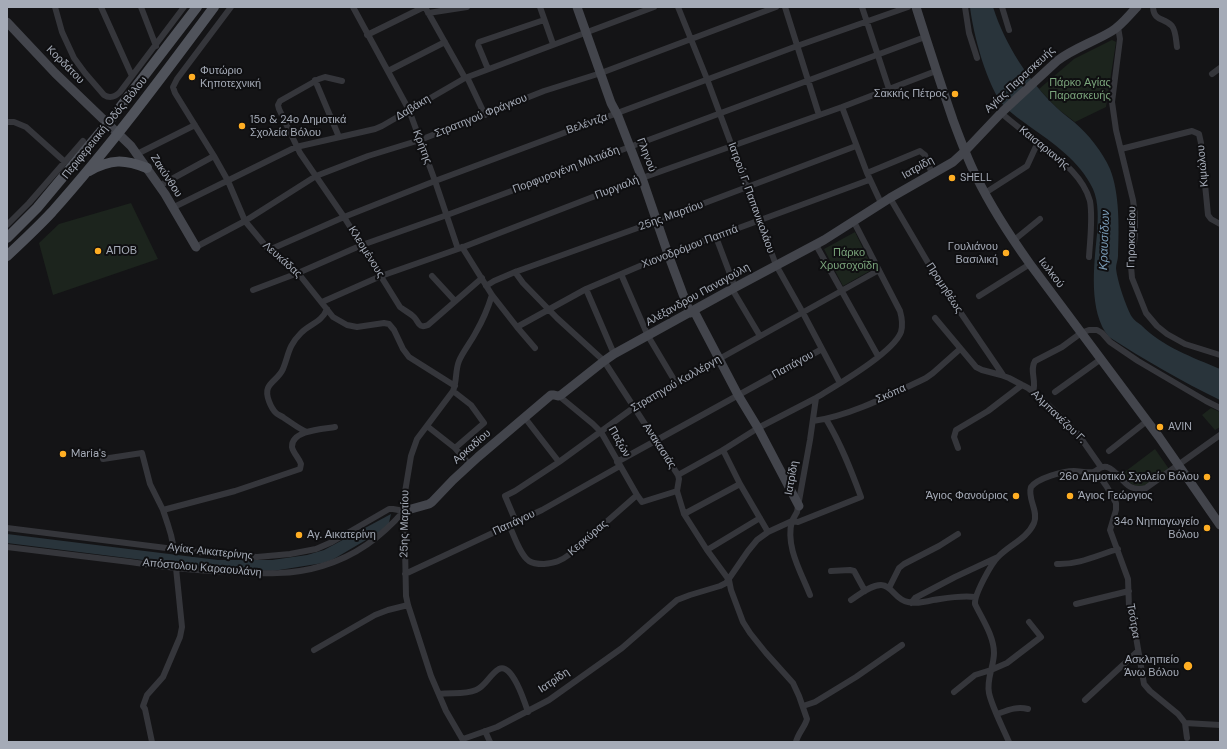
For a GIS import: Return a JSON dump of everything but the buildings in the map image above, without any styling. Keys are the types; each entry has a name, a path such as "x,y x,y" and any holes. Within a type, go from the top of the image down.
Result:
{"main road":[{"name":"Περιφερειακή Οδός Βόλου","path":"7,238 37,208 108,123 197,7"},
{"name":"Περιφερειακή Οδός Βόλου","path":"7,256 51,213 85,173 118,133 214,7"},
{"path":"85,173 102,165 118,161 129,162 147,168"}],"street":[{"path":"55,7 66,43 78,64 104,95 110,98 117,95 156,46 184,7"},
{"path":"101,7 132,76"},
{"path":"141,7 156,46"},
{"path":"176,7 179,15"},
{"name":"Λευκάδας","path":"231,7 174,83 173,89 228,181 245,221 269,250 298,273 333,317 355,327 384,323 389,324 409,357 454,389"},
{"name":"Κρήτης","path":"353,7 409,110 460,248 482,278 492,295 516,327 535,348"},
{"path":"367,35 424,7 466,77 485,115"},
{"path":"428,13 467,7"},
{"path":"540,7 553,44"},
{"name":"Γληνού","path":"577,7 612,106 617,114 642,178 668,254 692,312 720,359 799,506"},
{"name":"Δαβάκη","path":"172,208 296,147 375,129 466,77 586,32 637,10 654,7"},
{"name":"Ιατρού Γ. Παπανικολάου","path":"678,7 748,187 776,266 840,383"},
{"name":"Στρατηγού Φράγκου","path":"196,247 245,221 316,176 368,156 420,140 544,91 601,73 776,7"},
{"path":"785,7 819,115"},
{"path":"862,7 889,89"},
{"name":"Βελέντζα","path":"269,250 344,217 435,180 558,134 617,114 797,46 908,7"},
{"name":"Ιωλκού","path":"916,7 936,71 965,151 975,175 1013,241 1147,421 1220,525"},
{"path":"965,7 969,33 977,58"},
{"path":"1002,7 1009,30"},
{"name":"Αγίας Παρασκευής","path":"965,151 1003,112 1061,58 1108,34 1118,27 1129,11 1137,7"},
{"path":"1153,7 1156,17 1173,27 1177,47"},
{"path":"488,69 478,43 544,20"},
{"name":"Κορδάτου","path":"7,22 56,73 108,123"},
{"name":"Γηροκομείου","path":"1118,27 1120,39 1112,102 1116,130 1133,200 1135,215 1131,274 1142,306 1154,323 1167,334 1193,347 1218,352"},
{"name":"Πορφυρογένη Μιλτιάδη","path":"253,290 298,273 362,245 447,215 925,37"},
{"path":"388,71 445,42"},
{"path":"1212,74 1220,68"},
{"name":"Πυργιαλή","path":"322,302 381,276 460,248 642,178 842,107 936,71"},
{"path":"339,137 315,80 325,77 342,81"},
{"name":"Κλεομένους","path":"315,80 282,99 278,105 279,109 296,147 344,217 400,307 414,317 421,326 428,325 482,278"},
{"path":"842,107 869,180 881,203"},
{"name":"Καισαριανής","path":"1003,112 1058,158 1073,172 1082,184 1087,194 1091,212 1089,257"},
{"path":"7,122 14,122 24,126 65,162"},
{"name":"Ζακύνθου","path":"108,123 137,154 147,168 196,247"},
{"path":"137,154 195,125"},
{"name":"Κιμώλου","path":"1121,149 1192,131 1199,134 1208,215 1211,219 1220,224"},
{"path":"8,222 29,203 83,141"},
{"path":"985,193 1027,166 1038,142"},
{"name":"25ης Μαρτίου","path":"486,286 514,272 657,221 856,146"},
{"path":"867,173 920,151 925,155 932,174"},
{"name":"Ιατρίδη","path":"854,222 881,203 953,162 965,151"},
{"path":"159,186 214,156"},
{"name":"Χιονοδρόμου Παππά","path":"516,327 586,289 668,254 869,180"},
{"name":"Προμηθέως","path":"890,198 937,278 1003,376"},
{"path":"1013,241 1040,219"},
{"path":"678,475 723,450 758,428 816,398 878,356 897,339 901,332 902,322 900,311 854,222"},
{"name":"Αλέξανδρου Παναγούλη","path":"557,395 614,354 692,312 732,285 776,266 816,245 854,222"},
{"path":"716,237 732,285 760,336"},
{"path":"816,245 878,356"},
{"path":"979,296 1030,264"},
{"name":"Στρατηγού Καλλέργη","path":"516,522 505,496 559,462 633,407 879,270"},
{"name":"Ανακασιάς","path":"514,272 572,332 604,361 678,475 679,479 677,491 684,514 707,550 729,580"},
{"path":"621,274 648,336 676,383"},
{"path":"432,276 455,301"},
{"path":"586,289 614,354"},
{"path":"455,448 484,423 470,405 454,389 457,365 485,317 492,295"},
{"path":"308,432 301,430 276,414 271,405 267,391 269,386 281,374 288,352 294,342 304,330 322,318 327,309"},
{"name":"Αλμπανέζου Γ.","path":"935,318 972,364 978,369 1003,376 1033,392 1078,434 1099,469"},
{"path":"1033,392 1035,384 1032,367 1034,361 1062,347 1081,333 1091,330 1099,331 1110,342 1138,361 1220,408"},
{"name":"Παπάγου","path":"405,574 554,503 656,441 822,349"},
{"name":"Σκόπα","path":"813,421 826,419 862,406 926,378 960,349"},
{"path":"1055,392 1101,359"},
{"path":"958,448 954,437 956,430 988,412 1022,385"},
{"name":"25ης Μαρτίου","path":"454,389 448,400 417,439 411,456 405,489 405,574 408,605 428,667 439,694 463,741"},
{"name":"Αρκαδίου","path":"404,511 431,503 453,480 551,395 557,395"},
{"name":"Παξών","path":"557,395 601,432 637,495"},
{"name":"Ιατρίδη","path":"792,520 799,506 816,398"},
{"path":"525,418 559,462"},
{"path":"789,742 796,741 807,719 803,706 793,683 766,653 743,622 731,590 729,580 748,550 757,540 768,532 792,520 798,522 861,497 851,468 826,419"},
{"path":"1109,451 1147,421"},
{"path":"427,426 455,448 470,465"},
{"path":"163,510 235,491 300,469 301,464 293,450 293,442 300,434 336,427"},
{"path":"911,603 914,598 998,557 1021,539 1032,527 1035,516 1030,493 1032,485 1061,473 1074,471 1093,472 1106,467 1132,488 1142,489 1151,486 1220,434"},
{"path":"723,450 740,484 768,532"},
{"path":"103,459 142,453 150,484 163,510 174,548"},
{"name":"Τσότρα","path":"1099,469 1116,503 1116,510 1110,530 1128,579 1129,607 1143,679 1146,687 1178,714 1185,723"},
{"path":"684,514 740,484"},
{"path":"637,495 642,502 677,491"},
{"name":"Κερκύρας","path":"509,525 522,552 528,560 535,564 556,563 570,554 637,495"},
{"name":"Αγίας Αικατερίνης","path":"7,528 214,554 257,557 305,552 316,549 332,542 389,509 404,511"},
{"name":"Απόστολου Καραουλάνη","path":"7,547 216,572 290,572 321,566 339,560 365,546 385,532 404,511"},
{"path":"707,550 760,518"},
{"path":"792,520 790,528 793,551 810,596"},
{"path":"889,588 899,568 904,564 939,546 958,534"},
{"path":"1057,564 1066,565 1118,549"},
{"path":"998,557 975,597 975,604 988,631 993,646 993,661 989,684 989,694 1009,742"},
{"path":"152,742 145,709 143,706 147,695 163,677 180,637 182,627 176,568"},
{"path":"831,571 854,571 865,591"},
{"name":"Ιατρίδη","path":"463,741 528,712 549,700 622,648 677,600 690,594 726,584 729,580"},
{"path":"850,600 876,586 886,586 899,599 911,603 950,597 975,597"},
{"path":"1076,604 1129,591"},
{"path":"314,650 375,615 408,605"},
{"path":"954,692 975,675 1007,663 1041,637 1029,622"},
{"path":"803,706 815,702 856,677 902,645"},
{"path":"1085,700 1138,651"},
{"path":"439,694 462,693 475,690 485,684 499,669 504,668 508,671 516,683 528,712"},
{"path":"997,714 1019,707 1028,709"},
{"path":"1187,738 1185,723 1220,725"},
{"path":"485,731 490,742"}],"green space":[{"name":"Πάρκο Αγίας Παρασκευής","path":"1112,40 1116,42 1106,107 1075,122 1058,109 1039,89 1074,59"},
{"name":"ΑΠΟΒ","path":"131,203 158,259 53,295 39,243 59,224"},
{"name":"Πάρκο Χρυσοχοΐδη","path":"855,232 873,269 843,286 824,249"},
{"path":"1211,408 1220,412 1220,427 1215,430 1202,415"},
{"path":"1155,449 1169,469 1150,484 1136,486 1132,484 1122,474"}],"water":[{"name":"Κραυσίδων","path":"970,7 993,7 1004,35 1019,62 1037,86 1057,108 1085,132 1103,156 1110,169 1116,189 1119,224 1118,258 1116,268 1120,286 1130,313 1135,320 1150,333 1168,345 1188,356 1220,369 1220,400 1177,378 1123,346 1109,337 1102,327 1095,302 1094,288 1098,217 1093,189 1081,170 1065,153 1011,112 998,98 992,87 982,60 974,31"},
{"path":"391,514 388,527 332,560 323,563 273,571 199,567 7,543 7,534 218,560 272,560 307,555 324,550"}],"place":[{"name":"Φυτώριο Κηποτεχνική","path":"192,77"},
{"name":"Σακκής Πέτρος","path":"955,94"},
{"name":"15ο & 24ο Δημοτικά Σχολεία Βόλου","path":"242,126"},
{"name":"SHELL","path":"952,178"},
{"name":"ΑΠΟΒ","path":"98,251"},
{"name":"Γουλιάνου Βασιλική","path":"1006,253"},
{"name":"AVIN","path":"1160,427"},
{"name":"Maria's","path":"63,454"},
{"name":"26ο Δημοτικό Σχολείο Βόλου","path":"1207,477"},
{"name":"Άγιος Φανούριος","path":"1016,496"},
{"name":"Άγιος Γεώργιος","path":"1070,496"},
{"name":"34ο Νηπιαγωγείο Βόλου","path":"1207,528"},
{"name":"Αγ. Αικατερίνη","path":"299,535"},
{"name":"Ασκληπιείο Άνω Βόλου","path":"1188,666"}]}
